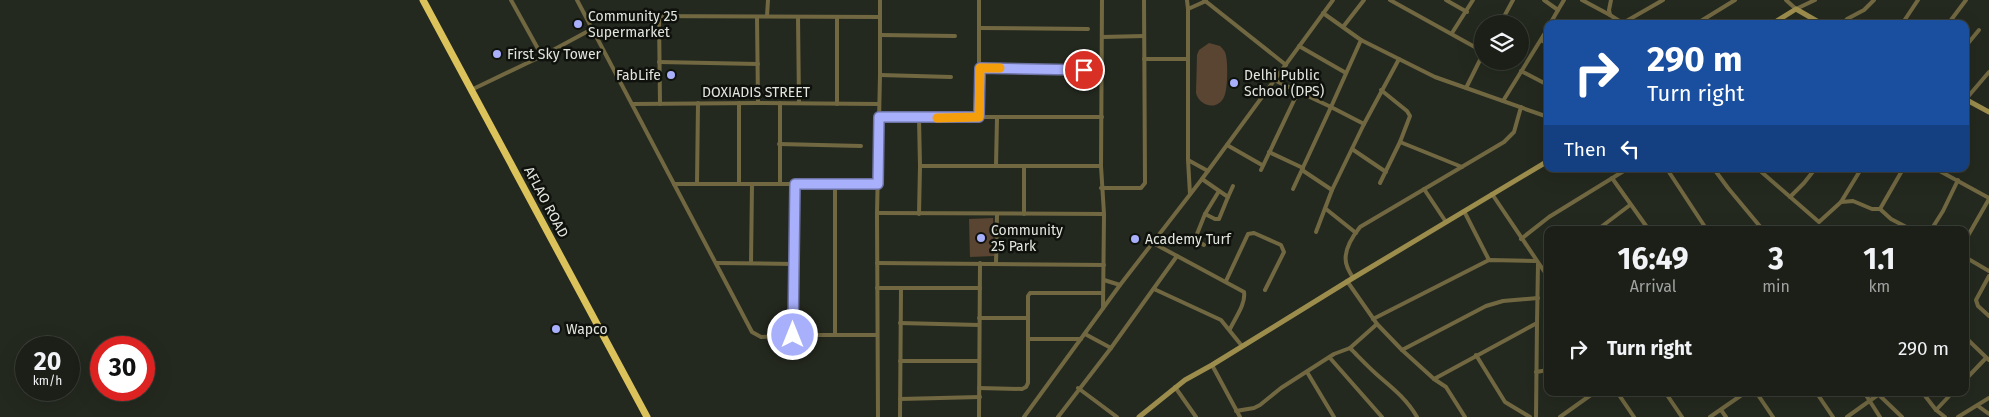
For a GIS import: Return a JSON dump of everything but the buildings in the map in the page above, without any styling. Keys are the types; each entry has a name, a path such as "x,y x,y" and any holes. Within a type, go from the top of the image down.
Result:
{"highway":[{"name":"AFLAO ROAD","path":"422,0 647,417"}],"street":[{"path":"511,0 542,56"},
{"path":"577,0 754,334 761,337 877,335"},
{"path":"768,0 768,16"},
{"path":"878,417 877,213 880,0"},
{"path":"979,0 979,117"},
{"path":"1102,0 1101,188 1104,214 1103,310"},
{"path":"1101,188 1141,188 1145,183 1144,0"},
{"path":"1187,0 1190,195"},
{"path":"1024,417 1333,0"},
{"path":"1343,27 1364,0"},
{"path":"1390,0 1474,46"},
{"path":"1446,0 1467,12"},
{"path":"1452,33 1473,0"},
{"path":"1505,15 1513,0"},
{"path":"1544,0 1558,10"},
{"path":"1553,20 1564,0"},
{"path":"1582,0 1618,20"},
{"path":"1610,15 1611,0"},
{"path":"1630,20 1663,0"},
{"path":"1702,20 1735,0"},
{"path":"1786,0 1796,9 1815,20"},
{"path":"1778,20 1815,0"},
{"path":"1846,20 1864,10 1874,0"},
{"path":"1905,20 1918,0"},
{"path":"1951,20 1966,0"},
{"path":"1188,9 1205,1 1286,65"},
{"path":"1323,14 1361,40 1435,77 1544,114"},
{"path":"630,16 880,17"},
{"path":"659,16 660,104"},
{"path":"757,17 758,102"},
{"path":"798,17 799,103"},
{"path":"837,104 838,17"},
{"path":"979,28 1088,29"},
{"path":"471,90 542,56 592,29"},
{"path":"1969,43 1979,30"},
{"path":"880,35 955,36"},
{"path":"1502,100 1544,35"},
{"path":"1102,37 1144,36"},
{"path":"1293,188 1361,40"},
{"path":"1300,46 1346,73"},
{"path":"1144,59 1187,58"},
{"path":"1316,232 1332,190 1381,90 1399,59"},
{"path":"660,62 758,64"},
{"path":"980,68 1102,70"},
{"path":"1466,88 1475,70"},
{"path":"1521,71 1544,83"},
{"path":"1969,95 1989,72"},
{"path":"880,75 951,77"},
{"path":"1274,80 1364,124"},
{"path":"1380,183 1410,116 1381,90"},
{"path":"1227,145 1262,168 1298,92"},
{"path":"1969,101 1989,112"},
{"name":"DOXIADIS STREET","path":"633,104 758,102 879,104"},
{"path":"697,184 698,103"},
{"path":"739,184 740,103"},
{"path":"780,103 780,184"},
{"path":"1353,278 1347,267 1347,251 1360,227 1462,167 1510,136 1516,127 1521,107"},
{"path":"879,117 1102,117"},
{"path":"919,118 919,214"},
{"path":"996,166 997,118"},
{"path":"1400,142 1462,167"},
{"path":"780,144 861,146"},
{"path":"1352,149 1386,172"},
{"path":"1269,152 1303,169 1332,190"},
{"path":"1188,160 1208,171"},
{"path":"1139,417 1175,387 1212,366 1347,281 1544,163"},
{"path":"920,166 1101,166"},
{"path":"1024,167 1024,214"},
{"path":"1521,239 1549,217 1622,172"},
{"path":"1669,172 1704,226"},
{"path":"1716,172 1760,226"},
{"path":"1761,172 1819,222 1839,203 1859,172"},
{"path":"1790,198 1813,172"},
{"path":"1880,209 1901,172"},
{"path":"1942,172 1989,198 1969,233"},
{"path":"1612,178 1646,226"},
{"path":"1202,179 1228,197"},
{"path":"1934,226 1958,180"},
{"path":"674,184 795,184 835,186 878,184"},
{"path":"752,184 752,263"},
{"path":"793,335 795,184"},
{"path":"835,186 835,335"},
{"path":"1205,214 1215,219 1219,218 1233,186"},
{"path":"1424,189 1446,222"},
{"path":"1204,245 1195,238 1205,214 1219,191"},
{"path":"1492,194 1544,272"},
{"path":"1839,203 1853,201 1872,209 1880,209 1891,219 1904,226"},
{"path":"1602,226 1630,205"},
{"path":"1326,209 1356,233"},
{"path":"1464,211 1489,260"},
{"path":"877,213 1104,214"},
{"path":"996,215 996,263"},
{"path":"1226,281 1248,234 1254,233 1284,248 1284,252 1265,290"},
{"path":"1153,243 1226,281 1245,294 1242,307 1230,329"},
{"path":"1058,417 1078,388 1111,348 1176,256"},
{"path":"1969,258 1989,271"},
{"path":"1373,319 1489,260 1537,263"},
{"path":"716,263 793,264"},
{"path":"877,263 1104,265"},
{"path":"979,417 980,263"},
{"path":"1536,417 1537,263"},
{"path":"1989,276 1976,300 1978,306 1989,316"},
{"path":"1104,280 1120,285"},
{"path":"1347,281 1377,324 1402,350 1434,379 1441,382 1452,394 1465,417"},
{"path":"877,288 980,288"},
{"path":"900,417 901,288"},
{"path":"1154,289 1217,318 1230,329 1242,346"},
{"path":"979,388 1022,389 1026,387 1028,383 1028,296 1032,292 1103,293"},
{"path":"1402,350 1486,306 1503,301 1538,298"},
{"path":"979,318 1028,318"},
{"path":"900,323 979,325"},
{"path":"1434,379 1537,323"},
{"path":"1236,411 1254,408 1334,354 1350,348 1377,324"},
{"path":"1085,334 1111,348"},
{"path":"1028,339 1081,339"},
{"path":"1969,341 1988,359 1969,376"},
{"path":"1350,348 1382,379 1392,386 1407,402 1417,417"},
{"path":"1476,355 1505,402 1530,417"},
{"path":"1330,358 1382,417"},
{"path":"900,361 979,361"},
{"path":"1212,366 1240,417"},
{"path":"1536,372 1544,371"},
{"path":"1307,372 1334,417"},
{"path":"1175,387 1196,417"},
{"path":"1078,388 1118,417"},
{"path":"1560,417 1568,415 1590,396"},
{"path":"1620,396 1634,417"},
{"path":"1667,396 1682,417"},
{"path":"1710,417 1740,396"},
{"path":"1759,396 1773,417"},
{"path":"1819,396 1833,417"},
{"path":"1866,396 1880,417"},
{"path":"1847,417 1878,396"},
{"path":"1883,396 1902,417"},
{"path":"1925,396 1943,417"},
{"path":"1936,410 1949,396"},
{"path":"900,399 980,397"},
{"path":"1958,417 1989,398"},
{"path":"1978,406 1989,414"},
{"path":"1721,410 1726,417"}],"shaded area":[{"path":"1209,43 1220,46 1223,49 1227,65 1225,96 1220,103 1212,106 1200,101 1196,93 1197,55 1199,50"},
{"name":"Community 25 Park","path":"993,218 994,256 970,257 969,219"}],"slow traffic":[{"path":"937,118 979,117 980,68 1000,68"}],"place":[{"name":"Community 25 Supermarket","path":"578,24"},
{"name":"First Sky Tower","path":"497,54"},
{"name":"FabLife","path":"671,75"},
{"name":"Delhi Public School (DPS)","path":"1234,83"},
{"name":"Community 25 Park","path":"981,238"},
{"name":"Academy Turf","path":"1135,239"},
{"name":"Wapco","path":"556,329"}],"route":[{"path":"793,335 795,184 835,186 878,184 879,117 979,117 980,68 1084,70"}]}
